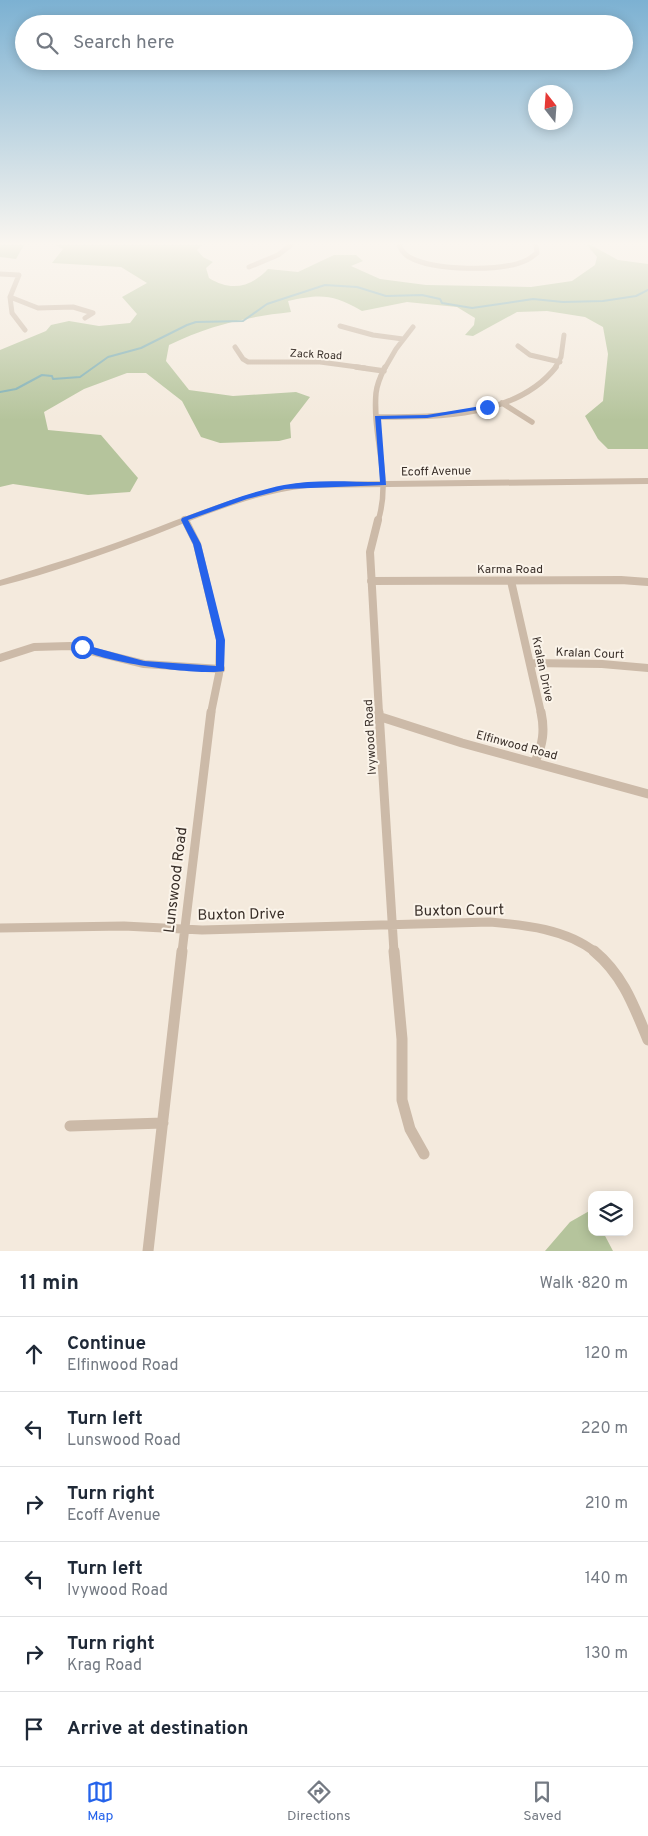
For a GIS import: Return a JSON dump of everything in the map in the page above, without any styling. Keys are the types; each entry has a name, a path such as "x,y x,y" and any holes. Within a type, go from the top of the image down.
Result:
{"street":[{"path":"11,303 12,313 25,330"},
{"path":"26,303 38,308 78,307 93,313 85,318"},
{"path":"340,326 373,335 402,339"},
{"name":"Ivywood Road","path":"413,327 402,339 384,371 376,391 384,484 383,504 370,546 392,926 402,1039 402,1100 410,1130 424,1154"},
{"path":"378,417 444,415 502,403 526,393 542,384 554,372 560,362 564,334"},
{"path":"518,346 530,355 560,362"},
{"name":"Zack Road","path":"235,347 243,360 246,361 320,362 384,371"},
{"path":"502,403 532,422"},
{"name":"Ecoff Avenue","path":"0,583 118,546 244,498 285,487 308,485 648,481"},
{"name":"Lunswood Road","path":"148,1251 208,729 221,669 220,640 199,552 193,533 184,520"},
{"name":"Karma Road","path":"371,580 648,582"},
{"name":"Kralan Drive","path":"511,580 544,726 542,743 535,762"},
{"path":"0,658 28,649 70,646 92,649 121,660 144,664 221,669"},
{"name":"Kralan Court","path":"531,663 602,664 648,668"},
{"name":"Elfinwood Road","path":"381,717 462,743 648,794"},
{"name":"Buxton Court","path":"392,926 490,922 542,929 577,940 598,953 618,975 648,1040"},
{"name":"Buxton Drive","path":"0,928 124,926 229,930 392,926"},
{"path":"70,1126 163,1123"}],"green space":[{"path":"128,303 289,303 291,312 259,316 228,323 199,332 169,345 166,361 189,390 233,396 296,392 310,397 290,423 291,438 279,441 220,443 201,437 182,401 146,373 127,373 84,389 44,412 48,430 101,435 138,478 130,492 88,495 13,484 0,487 0,350 46,331 51,325 69,321 99,326 130,323 137,314"},
{"path":"347,303 400,303 362,311"},
{"path":"421,303 648,303 648,449 608,449 598,439 585,416 603,401 608,354 603,327 585,317 547,311 517,312 473,336 465,335 474,325 475,318 457,307"},
{"path":"588,1212 588,1236 605,1236 613,1251 545,1251 570,1222"}],"waterway":[{"path":"0,392 16,389 42,375 52,376 53,379 80,377 108,357 141,348 187,325 196,322 243,321 269,303"},
{"path":"444,303 472,308 503,303"}],"route":[{"path":"82,647 121,660 144,664 221,669 222,654 220,640 197,544 193,533 184,520 213,508 285,487 384,484 378,417 412,417 460,413 487,407"}]}
